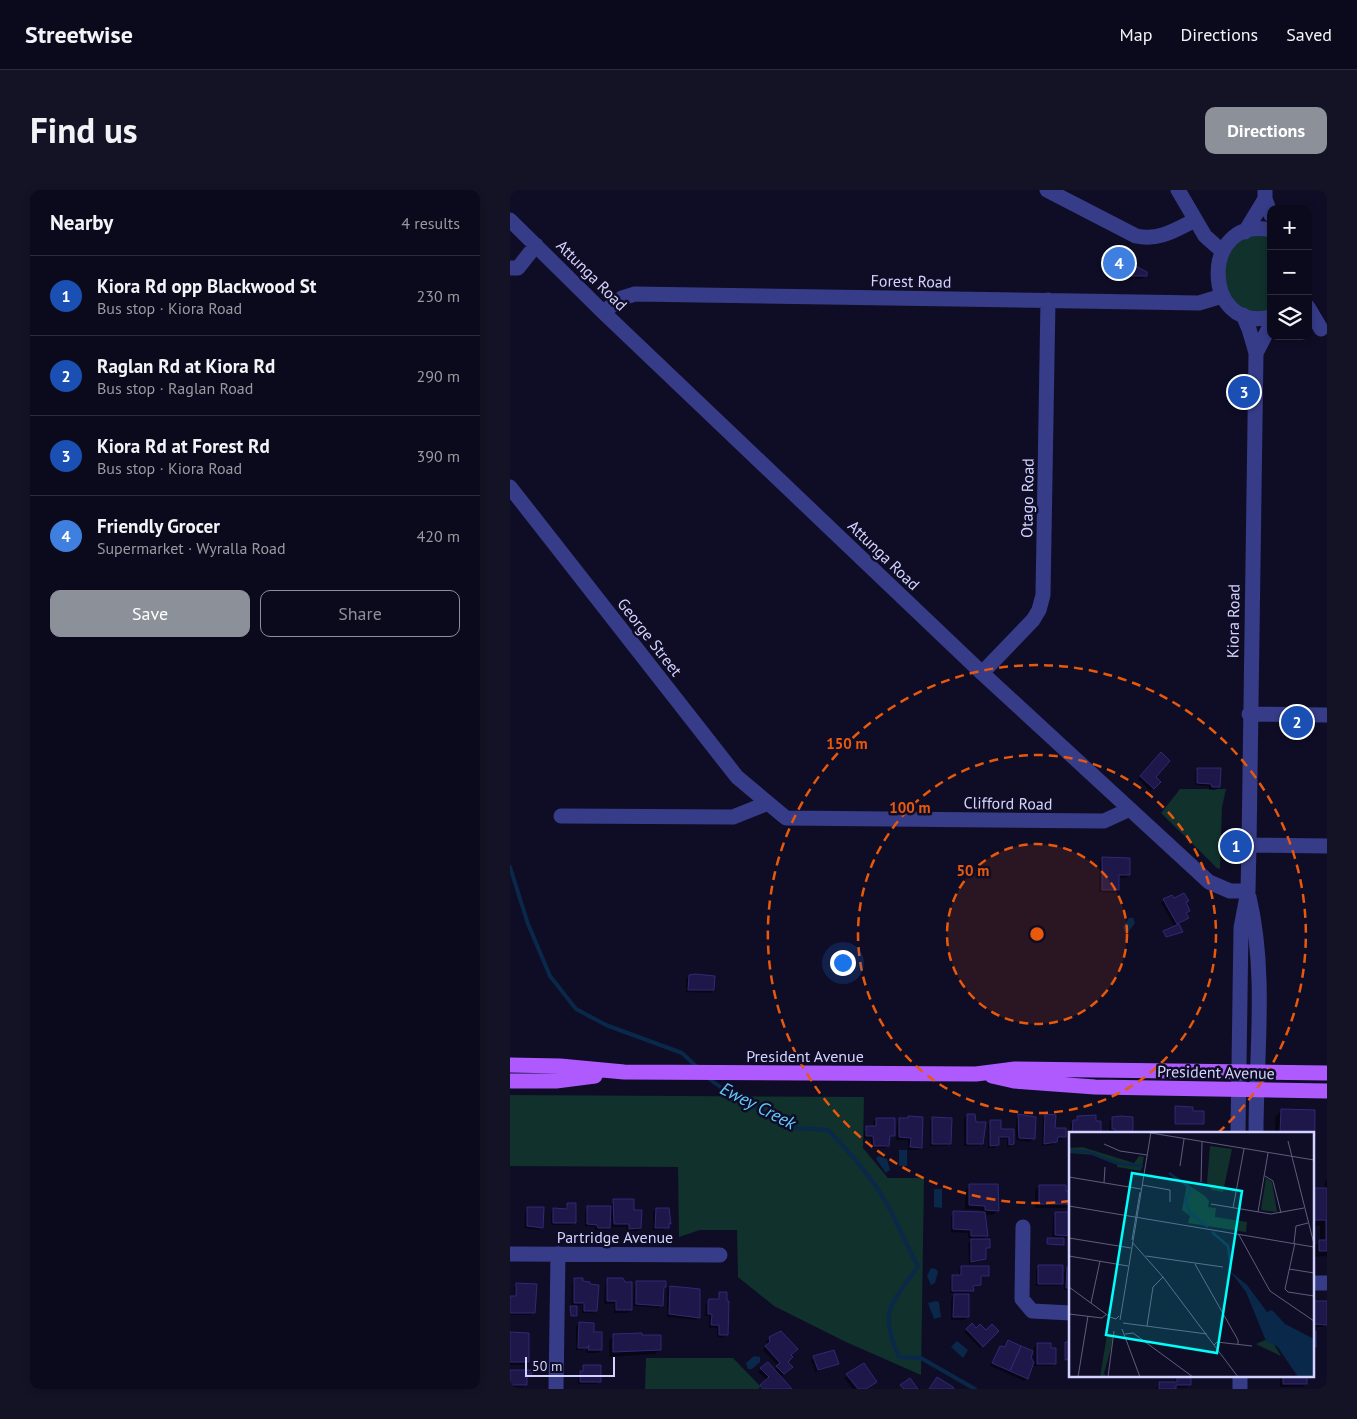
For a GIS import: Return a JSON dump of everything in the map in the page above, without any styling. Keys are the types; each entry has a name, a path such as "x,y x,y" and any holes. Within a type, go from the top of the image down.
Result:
{"main road":[{"name":"President Avenue","path":"510,1065 560,1066 624,1072 721,1073 985,1074 1014,1069 1327,1073"},
{"name":"President Avenue","path":"510,1081 556,1080 624,1072"},
{"name":"President Avenue","path":"985,1074 1014,1081 1095,1087 1327,1091"}],"street":[{"path":"1047,190 1136,236 1144,238 1161,237 1195,220"},
{"path":"1178,190 1205,236 1222,251"},
{"path":"1245,232 1265,194"},
{"name":"Attunga Road","path":"510,220 603,312 982,673 1209,882 1230,891 1248,891"},
{"path":"1267,230 1256,229 1236,236 1222,251 1216,274 1222,296 1231,307 1243,314 1256,318 1267,317"},
{"path":"510,268 518,268 536,245"},
{"name":"Forest Road","path":"603,312 622,298 635,294 1199,302 1222,296"},
{"name":"Otago Road","path":"982,673 1033,620 1039,610 1043,595 1048,300"},
{"name":"Kiora Road","path":"1238,1132 1241,928 1248,891 1249,714 1256,352 1250,329 1243,314"},
{"path":"1312,315 1319,329"},
{"name":"Kiora Road","path":"1256,352 1267,331"},
{"name":"George Street","path":"510,487 737,777 768,802"},
{"path":"1249,714 1327,715"},
{"path":"561,816 733,817 768,802"},
{"name":"Clifford Road","path":"768,802 786,818 1104,822 1130,809"},
{"path":"1249,845 1327,846"},
{"name":"Kiora Road","path":"1248,891 1256,928 1258,968 1256,1132"},
{"path":"1023,1227 1022,1299 1032,1311 1069,1313"},
{"name":"Partridge Avenue","path":"510,1254 720,1255"},
{"path":"556,1389 558,1254"},
{"path":"1314,1283 1327,1283"},
{"path":"1240,1376 1240,1389"}],"green space":[{"path":"1267,231 1267,317 1243,315 1218,285 1228,243"},
{"path":"1180,789 1226,789 1222,807 1220,868 1218,869 1161,813"},
{"path":"510,1095 864,1097 863,1148 888,1178 924,1178 921,1375 846,1342 774,1306 738,1277 737,1230 700,1230 679,1237 678,1167 510,1166"},
{"path":"646,1358 733,1358 763,1389 645,1389"}],"water":[{"path":"1129,918 1133,918 1135,923 1129,931 1125,932 1123,927"},
{"path":"899,1150 907,1150 907,1166 899,1166"},
{"path":"878,1156 887,1159 890,1170 886,1173 876,1159"},
{"path":"934,1189 942,1189 942,1208 934,1207"},
{"path":"931,1268 936,1269 938,1272 935,1283 931,1285 927,1276"},
{"path":"939,1302 941,1317 934,1319 928,1303"},
{"path":"957,1341 968,1350 963,1358 951,1347"},
{"path":"754,1356 760,1357 760,1362 752,1369 748,1369 746,1363"}],"building":[{"path":"1109,252 1147,272 1147,276 1108,276"},
{"path":"1161,752 1170,761 1156,777 1161,782 1154,789 1140,776"},
{"path":"1197,768 1221,768 1220,787 1197,783"},
{"path":"1102,857 1130,858 1130,875 1119,875 1119,890 1102,890"},
{"path":"1184,893 1189,901 1186,902 1190,911 1186,913 1189,918 1177,924 1163,899 1172,895 1174,898"},
{"path":"1179,924 1183,932 1166,937 1163,931"},
{"path":"689,975 715,976 714,990 688,990"},
{"path":"1175,1106 1193,1107 1193,1111 1204,1111 1204,1124 1175,1124"},
{"path":"1281,1109 1315,1110 1314,1188 1314,1132 1280,1132"},
{"path":"967,1114 975,1114 976,1122 986,1122 983,1144 967,1144"},
{"path":"1018,1114 1036,1117 1035,1139 1019,1138"},
{"path":"1045,1114 1056,1115 1055,1128 1066,1128 1066,1137 1058,1137 1057,1142 1044,1144"},
{"path":"1096,1115 1096,1121 1101,1121 1101,1132 1072,1132 1073,1120 1077,1120 1077,1116"},
{"path":"908,1116 923,1117 922,1148 910,1147 911,1138 899,1137 899,1118 908,1118"},
{"path":"932,1117 952,1118 951,1144 932,1144"},
{"path":"1112,1117 1133,1117 1133,1130 1131,1132 1115,1132 1115,1129 1112,1129"},
{"path":"876,1118 895,1118 895,1136 890,1136 889,1146 874,1146 873,1136 866,1136 866,1126 876,1126"},
{"path":"990,1120 1001,1120 1001,1129 1014,1129 1014,1144 1009,1145 1009,1137 999,1137 999,1145 990,1146"},
{"path":"969,1184 998,1184 999,1211 985,1210 985,1206 969,1205"},
{"path":"1039,1185 1066,1185 1066,1191 1069,1191 1069,1204 1039,1204"},
{"path":"1314,1188 1327,1188 1327,1251 1319,1251 1319,1240 1326,1240 1326,1220 1314,1220"},
{"path":"613,1199 634,1199 634,1210 642,1210 641,1228 629,1229 629,1224 614,1224"},
{"path":"567,1203 576,1203 576,1223 553,1223 553,1208 567,1209"},
{"path":"587,1206 611,1206 610,1228 598,1228 597,1225 587,1224"},
{"path":"527,1207 544,1207 543,1228 527,1226"},
{"path":"656,1208 669,1208 671,1224 669,1223 669,1228 655,1228"},
{"path":"953,1211 985,1212 988,1236 971,1236 971,1230 953,1229"},
{"path":"1055,1212 1069,1212 1069,1236 1055,1235"},
{"path":"1047,1238 1064,1238 1064,1245 1047,1244"},
{"path":"971,1239 990,1239 990,1248 986,1248 986,1259 971,1262"},
{"path":"1038,1265 1063,1265 1063,1284 1038,1284"},
{"path":"961,1266 989,1266 989,1276 981,1276 981,1285 973,1286 974,1291 952,1291 952,1275 961,1275"},
{"path":"1067,1267 1069,1267 1069,1288 1066,1288"},
{"path":"574,1278 583,1278 583,1281 599,1285 597,1311 584,1311 584,1303 574,1303"},
{"path":"607,1278 623,1278 625,1282 632,1282 632,1310 616,1310 616,1301 607,1301"},
{"path":"636,1281 666,1281 663,1306 636,1304"},
{"path":"516,1283 537,1284 535,1313 510,1313 510,1296 516,1296"},
{"path":"670,1286 700,1289 700,1318 669,1314"},
{"path":"719,1292 727,1292 727,1301 729,1301 728,1335 719,1335 719,1325 711,1325 712,1314 708,1314 709,1299 719,1299"},
{"path":"954,1294 969,1294 969,1317 953,1317"},
{"path":"1314,1301 1327,1301 1327,1325 1314,1324"},
{"path":"570,1306 577,1306 577,1316 571,1316"},
{"path":"579,1322 594,1323 594,1332 602,1332 602,1350 588,1350 589,1345 587,1348 578,1348"},
{"path":"972,1323 976,1328 980,1324 986,1330 992,1324 999,1331 983,1347 966,1329"},
{"path":"781,1331 798,1349 791,1355 793,1357 788,1362 793,1367 784,1374 776,1366 780,1363 765,1346 770,1342 769,1337"},
{"path":"1314,1331 1316,1331 1316,1347 1314,1347"},
{"path":"510,1332 529,1333 529,1362 510,1362"},
{"path":"642,1333 642,1335 661,1335 661,1350 613,1352 613,1334"},
{"path":"1008,1340 1021,1346 1010,1371 992,1363 1000,1346 1005,1347"},
{"path":"1065,1342 1069,1342 1069,1359 1065,1360"},
{"path":"1037,1343 1051,1343 1051,1348 1056,1348 1056,1364 1037,1364"},
{"path":"1021,1346 1033,1351 1031,1358 1034,1362 1028,1379 1010,1371"},
{"path":"834,1350 839,1364 818,1370 813,1356"},
{"path":"768,1362 792,1389 763,1389 760,1385 769,1377 760,1368"},
{"path":"864,1363 877,1382 866,1389 858,1389 846,1374"},
{"path":"583,1365 601,1365 601,1382 580,1382 580,1371 583,1371"},
{"path":"510,1370 532,1370 532,1374 527,1374 527,1385 510,1385"},
{"path":"1177,1376 1191,1376 1191,1385 1176,1385 1176,1389 1159,1389 1159,1382 1177,1382"},
{"path":"1283,1376 1307,1376 1307,1384 1283,1384"},
{"path":"937,1377 953,1387 954,1389 929,1389"},
{"path":"910,1378 918,1389 904,1389 900,1385"}],"waterway":[{"name":"Ewey Creek","path":"510,867 528,924 550,976 576,1009 606,1025 682,1053 698,1068"},
{"name":"Ewey Creek","path":"708,1078 730,1094 796,1128 828,1130 853,1157 882,1195 918,1266 890,1308 889,1328 899,1357 921,1358 975,1389"}],"place":[{"name":"Friendly Grocer","path":"1119,263"},
{"name":"Kiora Rd at Forest Rd","path":"1244,392"},
{"name":"Raglan Rd at Kiora Rd","path":"1297,722"},
{"name":"Kiora Rd opp Blackwood St","path":"1236,846"}]}
